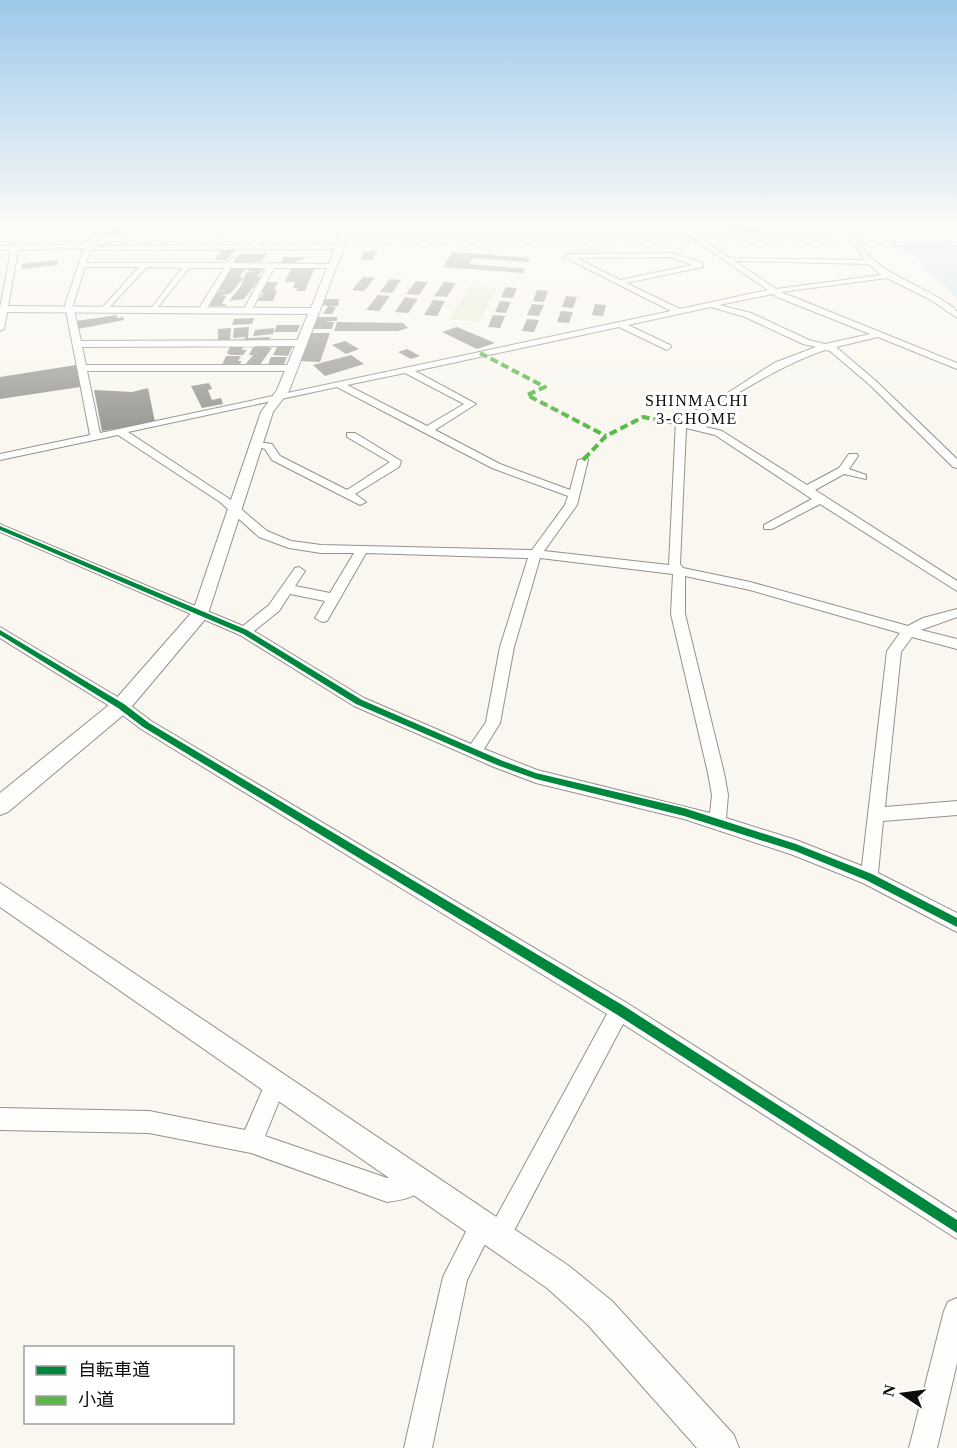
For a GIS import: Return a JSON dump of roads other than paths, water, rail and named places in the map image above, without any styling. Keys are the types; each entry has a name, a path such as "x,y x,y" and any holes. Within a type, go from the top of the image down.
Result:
{"street":[{"path":"0,329 5,294"},
{"path":"74,294 69,310 96,437"},
{"path":"105,310 120,294"},
{"path":"154,310 166,294"},
{"path":"202,310 212,294"},
{"path":"247,311 256,294"},
{"path":"0,806 121,706 201,613 267,412 283,391 321,294"},
{"path":"643,294 678,311"},
{"path":"0,457 761,294"},
{"path":"779,294 797,303 957,366"},
{"path":"924,294 942,302 957,316"},
{"path":"709,304 748,315 806,342 828,347 873,383 957,465"},
{"path":"2,309 314,311"},
{"path":"618,323 667,346"},
{"path":"717,821 720,795 716,773 678,614 679,571 674,564 681,421 726,398 777,365 828,347 876,335"},
{"path":"76,344 124,355 269,356 301,343"},
{"path":"81,368 124,355 269,356 291,369"},
{"path":"405,369 471,404 428,430"},
{"path":"338,384 496,466 574,495"},
{"path":"681,424 717,433 957,586"},
{"path":"121,432 224,500 263,534 289,544 321,549 536,554 679,571 749,585 907,632 957,644"},
{"path":"347,494 395,465 396,461 351,435"},
{"path":"258,445 267,446 276,458 360,502"},
{"path":"807,490 843,470 853,456"},
{"path":"474,752 493,723 507,647 536,554 571,505 583,460"},
{"path":"843,470 862,477"},
{"path":"768,527 820,499"},
{"path":"0,528 245,632 359,702 474,752 536,776 717,821 869,877 957,923"},
{"path":"322,618 362,550"},
{"path":"245,632 274,608 299,571"},
{"path":"286,589 333,598"},
{"path":"869,877 894,651 914,626 957,613"},
{"path":"0,632 121,706 146,724 620,1010 957,1227"},
{"path":"876,815 957,808"},
{"path":"0,894 558,1277 600,1313 721,1448"},
{"path":"417,1448 455,1278 491,1230 620,1010"},
{"path":"251,1142 275,1084"},
{"path":"0,1119 149,1122 251,1142 387,1190 404,1188 417,1180"},
{"path":"923,1448 957,1311"}],"district":[{"name":"SHINMACHI 3-CHOME","path":"697,409"}]}
